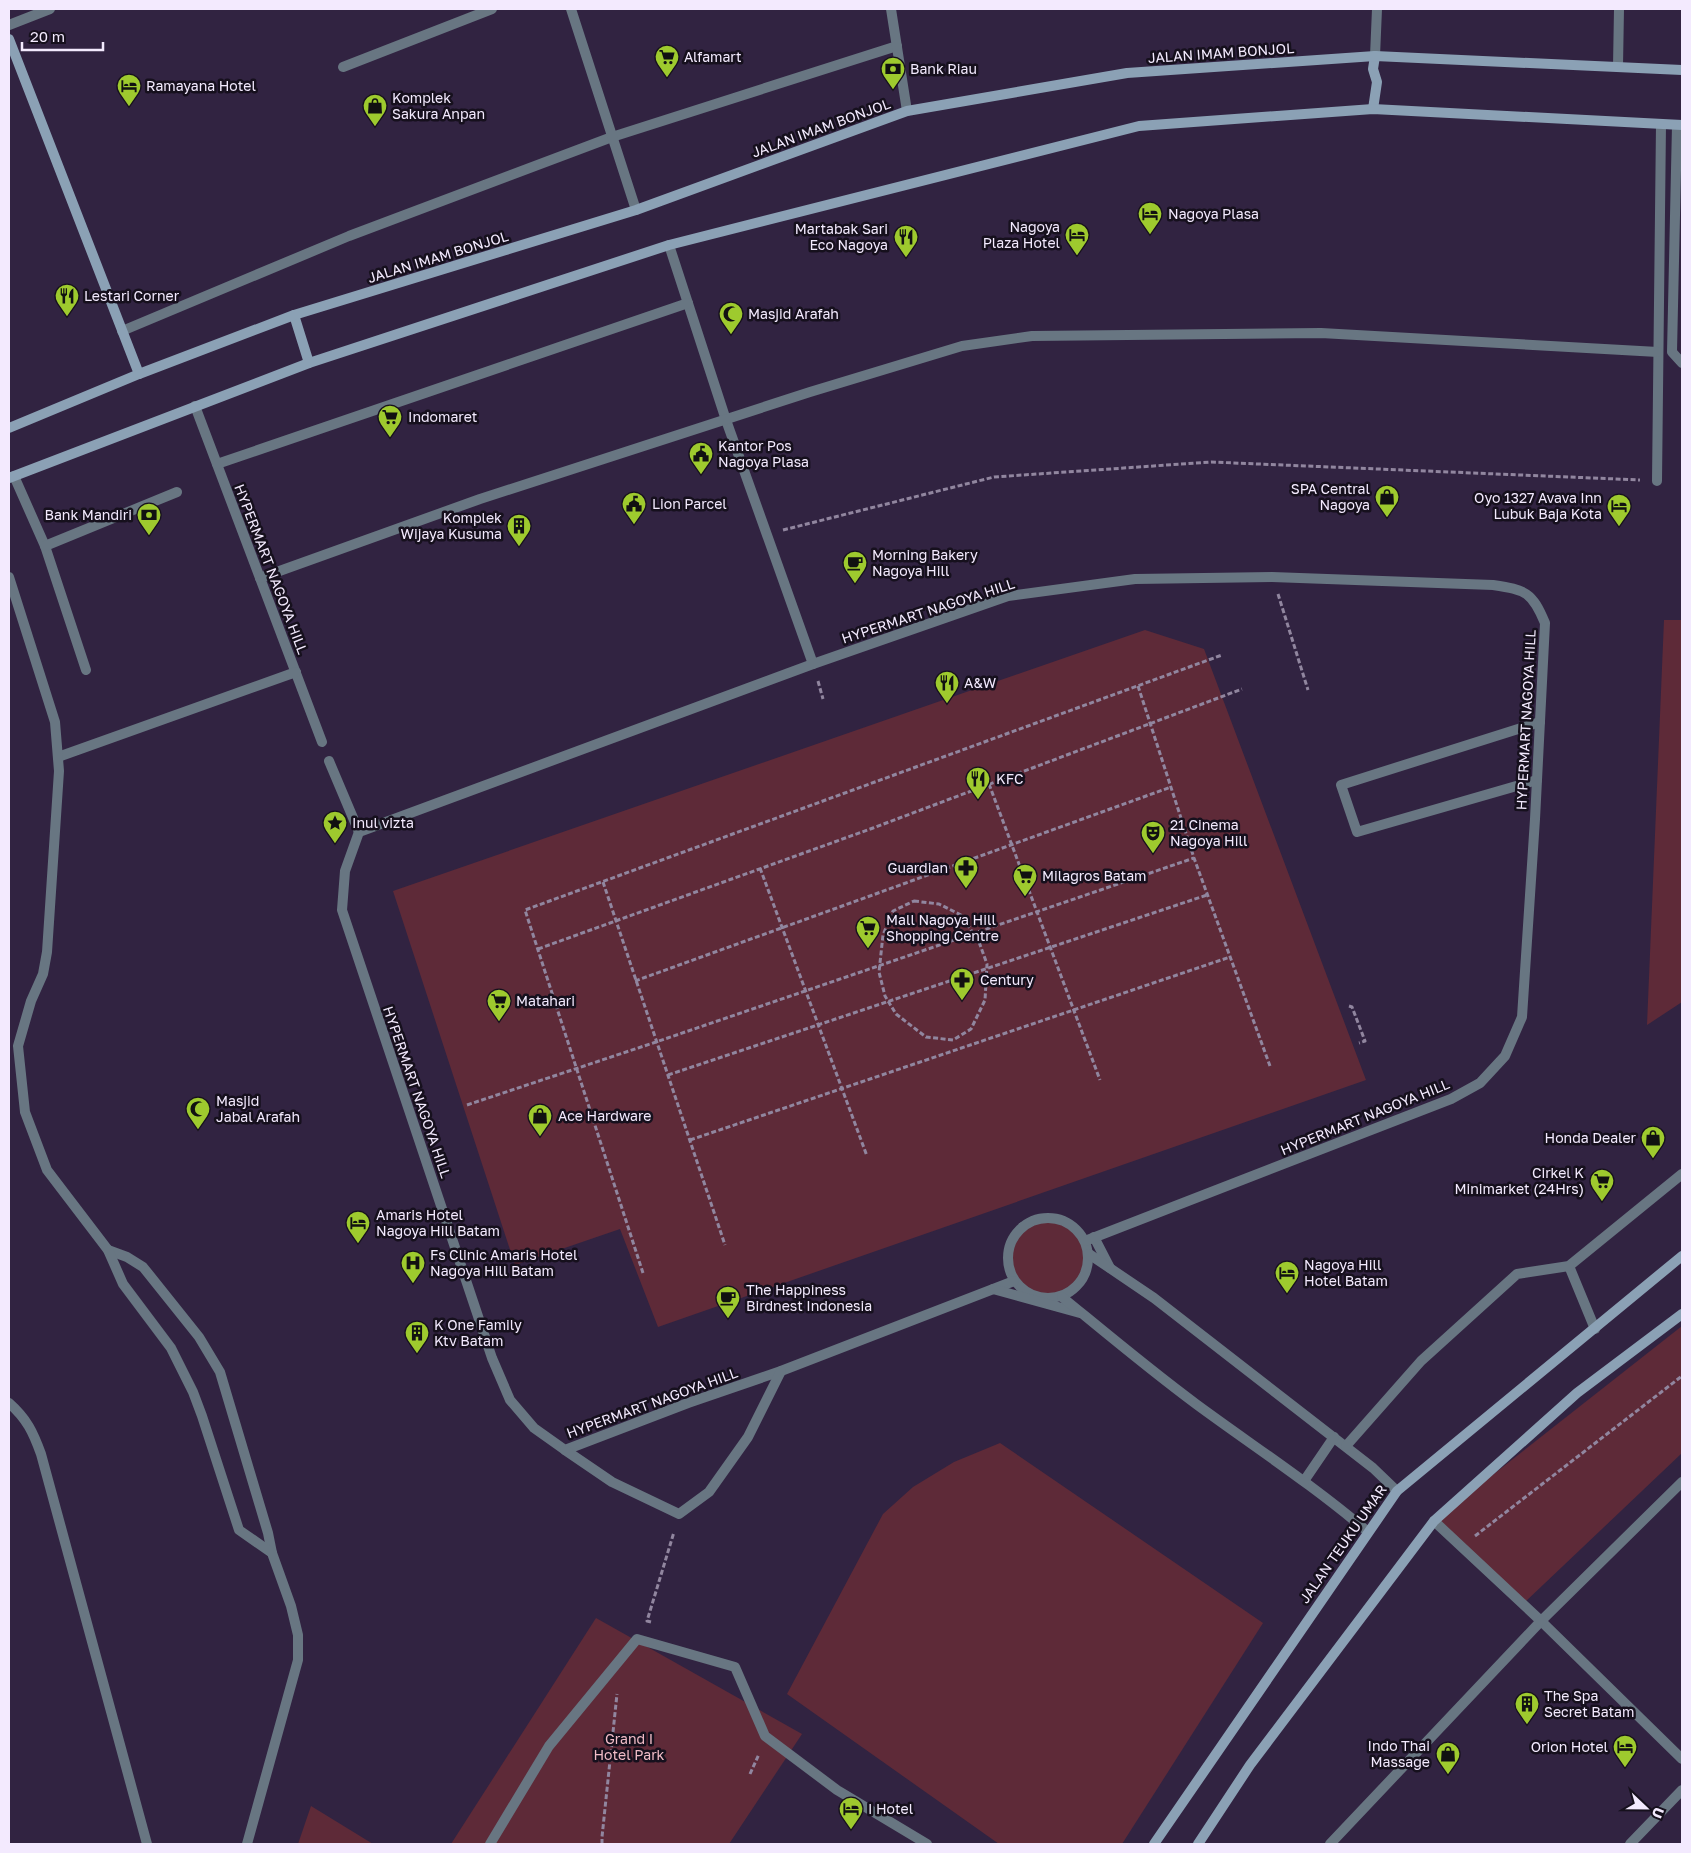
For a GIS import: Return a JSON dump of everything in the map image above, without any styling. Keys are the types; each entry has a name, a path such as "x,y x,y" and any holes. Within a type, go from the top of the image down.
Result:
{"main road":[{"path":"9,39 139,374"},
{"name":"JALAN IMAM BONJOL","path":"9,428 139,374 294,315 636,210 907,111 1127,73 1375,56 1682,70"},
{"path":"1373,109 1377,82 1373,69 1375,56"},
{"path":"12,477 309,363 669,245 1139,126 1373,109 1680,125"},
{"path":"294,315 309,363"},
{"name":"JALAN TEUKU UMAR","path":"1154,1844 1396,1491 1682,1256"},
{"path":"1198,1844 1250,1766 1434,1521 1577,1393 1682,1314"}],"street":[{"path":"9,25 50,9"},
{"path":"343,67 492,9"},
{"path":"571,9 636,210"},
{"path":"891,9 907,111"},
{"path":"1375,56 1377,9"},
{"path":"1618,66 1619,9"},
{"path":"122,331 349,236 612,137 897,46"},
{"path":"1657,481 1661,124"},
{"path":"1680,125 1672,352 1682,363"},
{"path":"669,245 726,420 813,664"},
{"path":"217,464 688,304"},
{"path":"260,578 480,499 962,346 1032,336 1321,333 1658,352"},
{"name":"HYPERMART NAGOYA HILL","path":"194,406 322,742"},
{"path":"12,477 45,546 86,670"},
{"path":"45,546 177,492"},
{"path":"9,577 55,722 59,772 47,952 43,974 31,1001 18,1046 25,1112 47,1170 108,1250 123,1284 171,1348 193,1392 202,1416 239,1530 272,1554"},
{"name":"HYPERMART NAGOYA HILL","path":"1014,1281 781,1372 688,1403 565,1450 534,1428 510,1400 492,1358 342,910 345,871 359,832 813,664 1008,596 1135,579 1272,577 1493,585 1518,589 1536,602 1544,623 1537,780 1522,1016 1505,1056 1480,1083 1451,1099 1089,1239"},
{"path":"58,757 296,672"},
{"path":"1537,780 1357,832 1341,785 1540,722"},
{"path":"329,761 359,832"},
{"path":"1346,1446 1421,1362 1517,1274 1569,1266 1682,1174"},
{"path":"1089,1239 1088,1268 1082,1280 1073,1290 1062,1297 1048,1299 1035,1297 1023,1290 1014,1281 1007,1262 1010,1243 1021,1225 1032,1220 1045,1218 1057,1218 1089,1239 1111,1270"},
{"path":"108,1250 127,1257 143,1267 199,1337 220,1372 268,1533 272,1554 291,1606 298,1635 298,1660 247,1844"},
{"path":"1089,1254 1154,1298 1346,1446 1373,1468 1396,1491"},
{"path":"1569,1266 1595,1329"},
{"path":"993,1289 1083,1314"},
{"path":"1062,1297 1115,1342 1196,1404 1304,1481 1368,1532"},
{"path":"565,1450 612,1482 679,1514 709,1492 748,1436 781,1372"},
{"path":"9,1403 22,1414 29,1425 41,1454 147,1844"},
{"path":"1304,1481 1334,1437"},
{"path":"1330,1844 1540,1621 1682,1482"},
{"path":"1434,1521 1682,1759"},
{"path":"490,1844 549,1746 637,1639 735,1667 765,1736 837,1790 927,1844"},
{"path":"1630,1844 1682,1790"}],"path":[{"path":"766,534 994,478 1211,462 1657,481"},
{"path":"1272,577 1308,690"},
{"path":"643,1273 525,910 1222,655"},
{"path":"1138,686 1194,858 1270,1066"},
{"path":"538,948 989,784 1242,689"},
{"path":"989,784 1100,1080"},
{"path":"635,982 1170,787"},
{"path":"467,1105 1194,858"},
{"path":"760,868 867,1156"},
{"path":"603,882 635,982 725,1245"},
{"path":"668,1075 1207,895"},
{"path":"914,901 939,904 961,915 979,942 987,964 986,1000 971,1029 953,1040 926,1037 896,1014 885,996 880,966 883,935 893,911 914,901"},
{"path":"690,1140 1230,957"},
{"path":"1345,1009 1351,1006 1365,1041 1358,1043"},
{"path":"1462,1546 1682,1376"},
{"path":"642,1628 647,1621"},
{"path":"602,1844 609,1756 618,1691"}],"green space":[{"path":"1664,620 1682,620 1682,1002 1647,1025"},
{"name":"Mall Nagoya Hill Shopping Centre","path":"1145,630 1204,649 1366,1080 658,1327 620,1229 515,1265 393,891"},
{"path":"1048,1218 1063,1221 1076,1230 1085,1243 1088,1258 1085,1273 1076,1286 1063,1295 1048,1298 1033,1295 1020,1286 1011,1273 1008,1258 1011,1243 1020,1230 1033,1221"},
{"path":"1682,1326 1682,1453 1523,1604 1434,1521"},
{"path":"1000,1443 1263,1623 1122,1844 999,1844 787,1694 883,1514 913,1487 954,1462"},
{"name":"Grand I Hotel Park","path":"596,1618 802,1734 729,1844 451,1844"},
{"path":"311,1806 373,1844 298,1844"}],"place":[{"name":"Alfamart","path":"667,78"},
{"name":"Bank Riau","path":"893,90"},
{"name":"Ramayana Hotel","path":"129,107"},
{"name":"Komplek Sakura Anpan","path":"375,127"},
{"name":"Nagoya Plasa","path":"1150,235"},
{"name":"Nagoya Plaza Hotel","path":"1077,256"},
{"name":"Martabak Sari Eco Nagoya","path":"906,258"},
{"name":"Lestari Corner","path":"67,317"},
{"name":"Masjid Arafah","path":"731,335"},
{"name":"Indomaret","path":"390,438"},
{"name":"Kantor Pos Nagoya Plasa","path":"701,475"},
{"name":"SPA Central Nagoya","path":"1387,518"},
{"name":"Lion Parcel","path":"634,525"},
{"name":"Oyo 1327 Avava Inn Lubuk Baja Kota","path":"1619,527"},
{"name":"Bank Mandiri","path":"149,536"},
{"name":"Komplek Wijaya Kusuma","path":"519,547"},
{"name":"Morning Bakery Nagoya Hill","path":"855,584"},
{"name":"A&W","path":"947,704"},
{"name":"KFC","path":"978,800"},
{"name":"Inul vizta","path":"335,844"},
{"name":"21 Cinema Nagoya Hill","path":"1153,854"},
{"name":"Guardian","path":"966,889"},
{"name":"Milagros Batam","path":"1025,897"},
{"name":"Mall Nagoya Hill Shopping Centre","path":"868,949"},
{"name":"Century","path":"962,1001"},
{"name":"Matahari","path":"499,1022"},
{"name":"Masjid Jabal Arafah","path":"198,1130"},
{"name":"Ace Hardware","path":"540,1137"},
{"name":"Honda Dealer","path":"1653,1159"},
{"name":"Cirkel K Minimarket (24Hrs)","path":"1602,1202"},
{"name":"Amaris Hotel Nagoya Hill Batam","path":"358,1244"},
{"name":"Fs Clinic Amaris Hotel Nagoya Hill Batam","path":"413,1284"},
{"name":"Nagoya Hill Hotel Batam","path":"1287,1294"},
{"name":"The Happiness Birdnest Indonesia","path":"728,1319"},
{"name":"K One Family Ktv Batam","path":"417,1354"},
{"name":"The Spa Secret Batam","path":"1527,1725"},
{"name":"Orion Hotel","path":"1625,1768"},
{"name":"Indo Thai Massage","path":"1448,1775"},
{"name":"I Hotel","path":"851,1830"}]}
